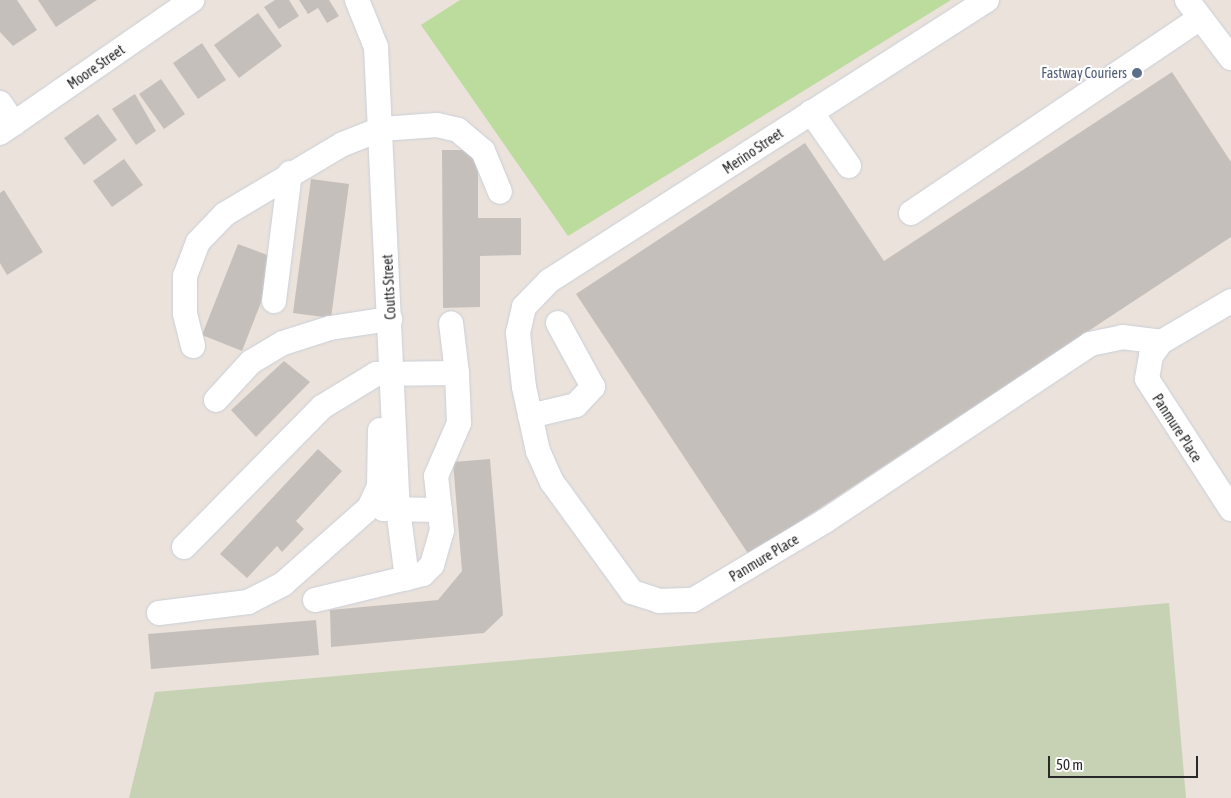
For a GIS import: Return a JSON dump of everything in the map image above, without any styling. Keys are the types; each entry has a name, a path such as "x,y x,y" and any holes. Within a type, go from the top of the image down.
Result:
{"street":[{"name":"Moore Street","path":"7,129 192,0"},
{"name":"Coutts Street","path":"357,0 376,47 390,319 384,373 406,578"},
{"name":"Merino Street","path":"524,307 549,281 987,0"},
{"path":"912,213 1193,10 1231,58"},
{"path":"0,103 7,129"},
{"path":"810,112 849,166"},
{"path":"194,346 185,313 186,276 198,242 225,214 290,173 343,144 381,129 437,125 458,130 484,151 500,192"},
{"path":"274,301 290,173"},
{"path":"1161,342 1231,301"},
{"name":"Panmure Place","path":"524,307 518,333 530,416 538,451 552,482 619,579 632,592 659,601 693,600 825,521 1090,344 1122,337 1161,342 1151,356 1147,380 1231,509"},
{"path":"216,400 251,362 283,343 330,328 390,319"},
{"path":"315,600 423,574 432,565 442,531 436,476 459,423 457,373 451,323"},
{"path":"530,416 576,405 593,387 558,323"},
{"path":"184,547 322,407 384,373 457,373"},
{"path":"159,613 248,602 283,584 369,508 379,487 384,373"},
{"path":"369,508 440,510"}],"green space":[{"path":"460,0 951,0 568,236 421,25"},
{"path":"1169,603 1186,798 129,798 155,692"}],"building":[{"path":"0,0 17,0 37,30 13,46 0,32"},
{"path":"38,0 97,0 56,27"},
{"path":"275,0 289,0 299,16 279,29 264,7"},
{"path":"299,0 329,0 339,16 327,23 318,8 308,14"},
{"path":"258,13 282,46 239,78 214,45"},
{"path":"202,43 226,80 198,99 173,63"},
{"path":"1172,72 1231,162 1231,237 749,555 576,294 805,143 884,261"},
{"path":"161,79 185,114 164,129 139,94"},
{"path":"135,94 156,131 136,145 112,109"},
{"path":"98,114 117,140 84,165 64,138"},
{"path":"442,150 478,150 478,218 521,218 521,255 480,256 480,307 443,308"},
{"path":"124,159 143,185 112,207 93,181"},
{"path":"311,179 349,184 331,318 293,313"},
{"path":"4,190 43,252 7,275 0,263 0,193"},
{"path":"238,244 278,259 242,351 202,335"},
{"path":"284,361 310,382 256,437 231,410"},
{"path":"318,449 342,471 296,521 304,529 282,552 277,546 247,578 220,554"},
{"path":"490,459 503,615 484,633 331,647 330,610 438,600 462,571 453,462"},
{"path":"316,620 319,655 151,669 148,634"}],"place":[{"name":"Fastway Couriers","path":"1137,73"}]}
